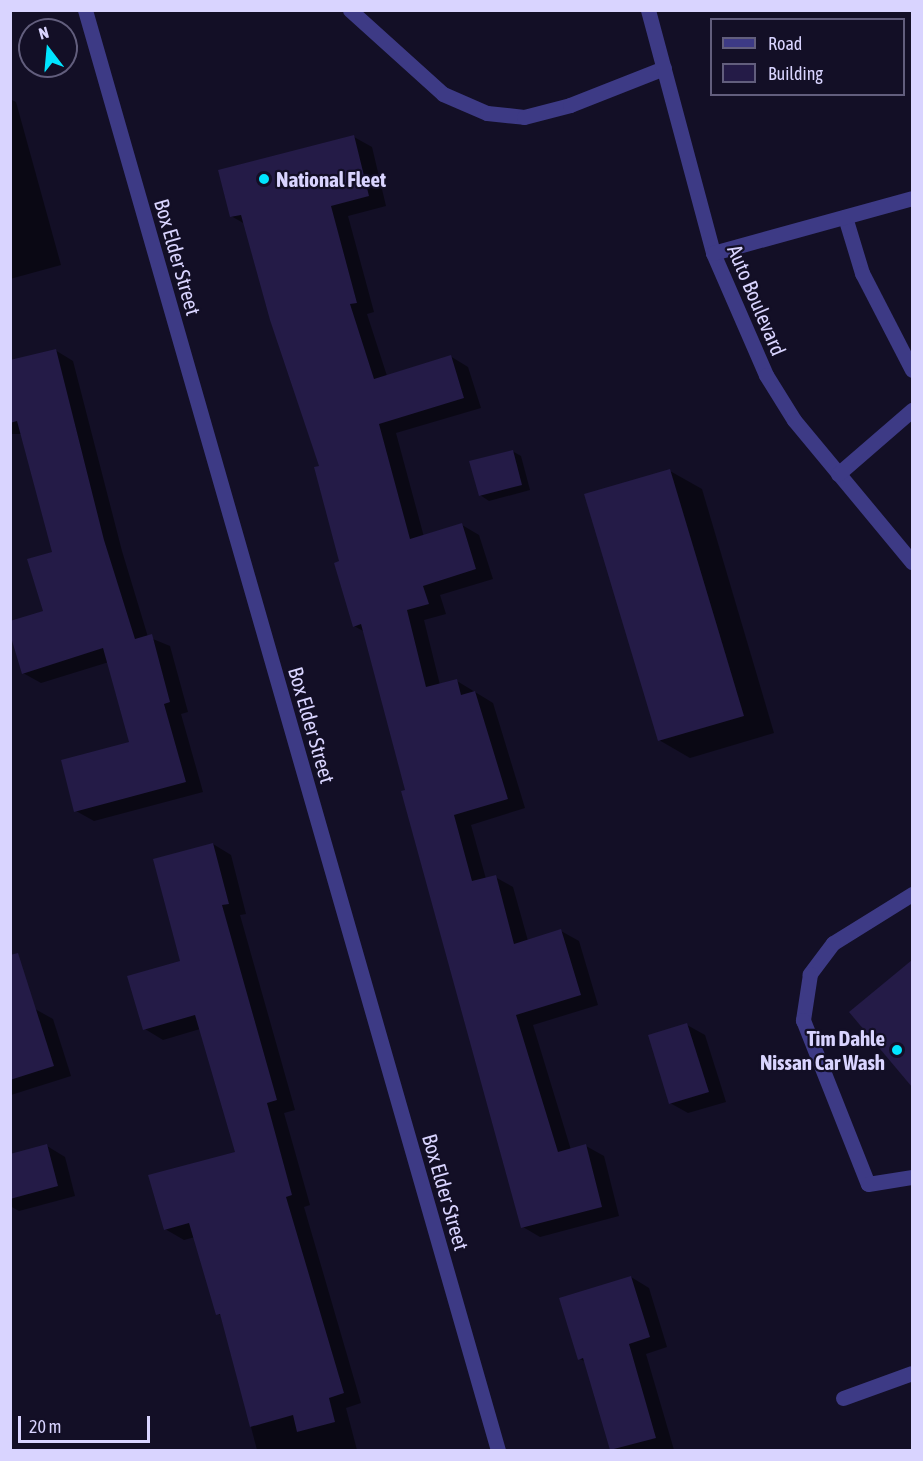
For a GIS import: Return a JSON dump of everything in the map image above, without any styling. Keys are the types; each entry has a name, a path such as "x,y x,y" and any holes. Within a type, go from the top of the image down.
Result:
{"street":[{"name":"Box Elder Street","path":"86,10 498,1450"},
{"path":"350,10 443,94 487,113 524,117 570,105 664,68"},
{"name":"Auto Boulevard","path":"648,10 713,253 766,375 794,420 912,562"},
{"path":"713,253 912,198"},
{"path":"845,217 862,273 912,370"},
{"path":"838,474 912,410"},
{"path":"912,894 833,943 810,974 803,1020 868,1184 912,1177"},
{"path":"843,1398 912,1373"}],"building":[{"path":"354,135 369,196 331,206 357,303 350,304 374,379 451,355 464,398 379,424 410,539 462,523 476,569 423,586 429,604 407,610 426,687 457,679 461,695 475,691 508,799 454,815 472,881 496,875 514,944 561,929 581,995 516,1015 558,1152 586,1144 602,1207 521,1228 401,791 405,790 361,624 353,627 334,563 339,561 314,467 319,466 270,320 241,215 230,217 218,170"},
{"path":"56,349 104,540 135,639 152,634 170,702 164,704 186,782 74,812 61,760 129,742 103,648 22,674 10,634 10,621 43,611 27,559 52,552 17,421 10,423 10,360"},
{"path":"513,450 522,485 479,496 469,461"},
{"path":"670,469 744,716 658,741 584,494"},
{"path":"213,843 229,904 222,905 277,1100 267,1103 292,1195 286,1197 344,1393 329,1398 335,1422 297,1432 293,1415 250,1427 220,1314 216,1315 189,1223 164,1230 148,1175 235,1152 195,1015 143,1030 127,976 180,961 153,859"},
{"path":"18,953 54,1066 10,1080 10,955"},
{"name":"Tim Dahle Nissan Car Wash","path":"912,960 912,1087 849,1012"},
{"path":"687,1023 709,1092 669,1104 648,1035"},
{"path":"47,1144 58,1186 10,1199 10,1154"},
{"path":"631,1276 650,1337 629,1344 656,1438 610,1450 583,1358 578,1360 559,1298"}],"place":[{"name":"National Fleet","path":"264,179"},
{"name":"Tim Dahle Nissan Car Wash","path":"897,1050"}]}
